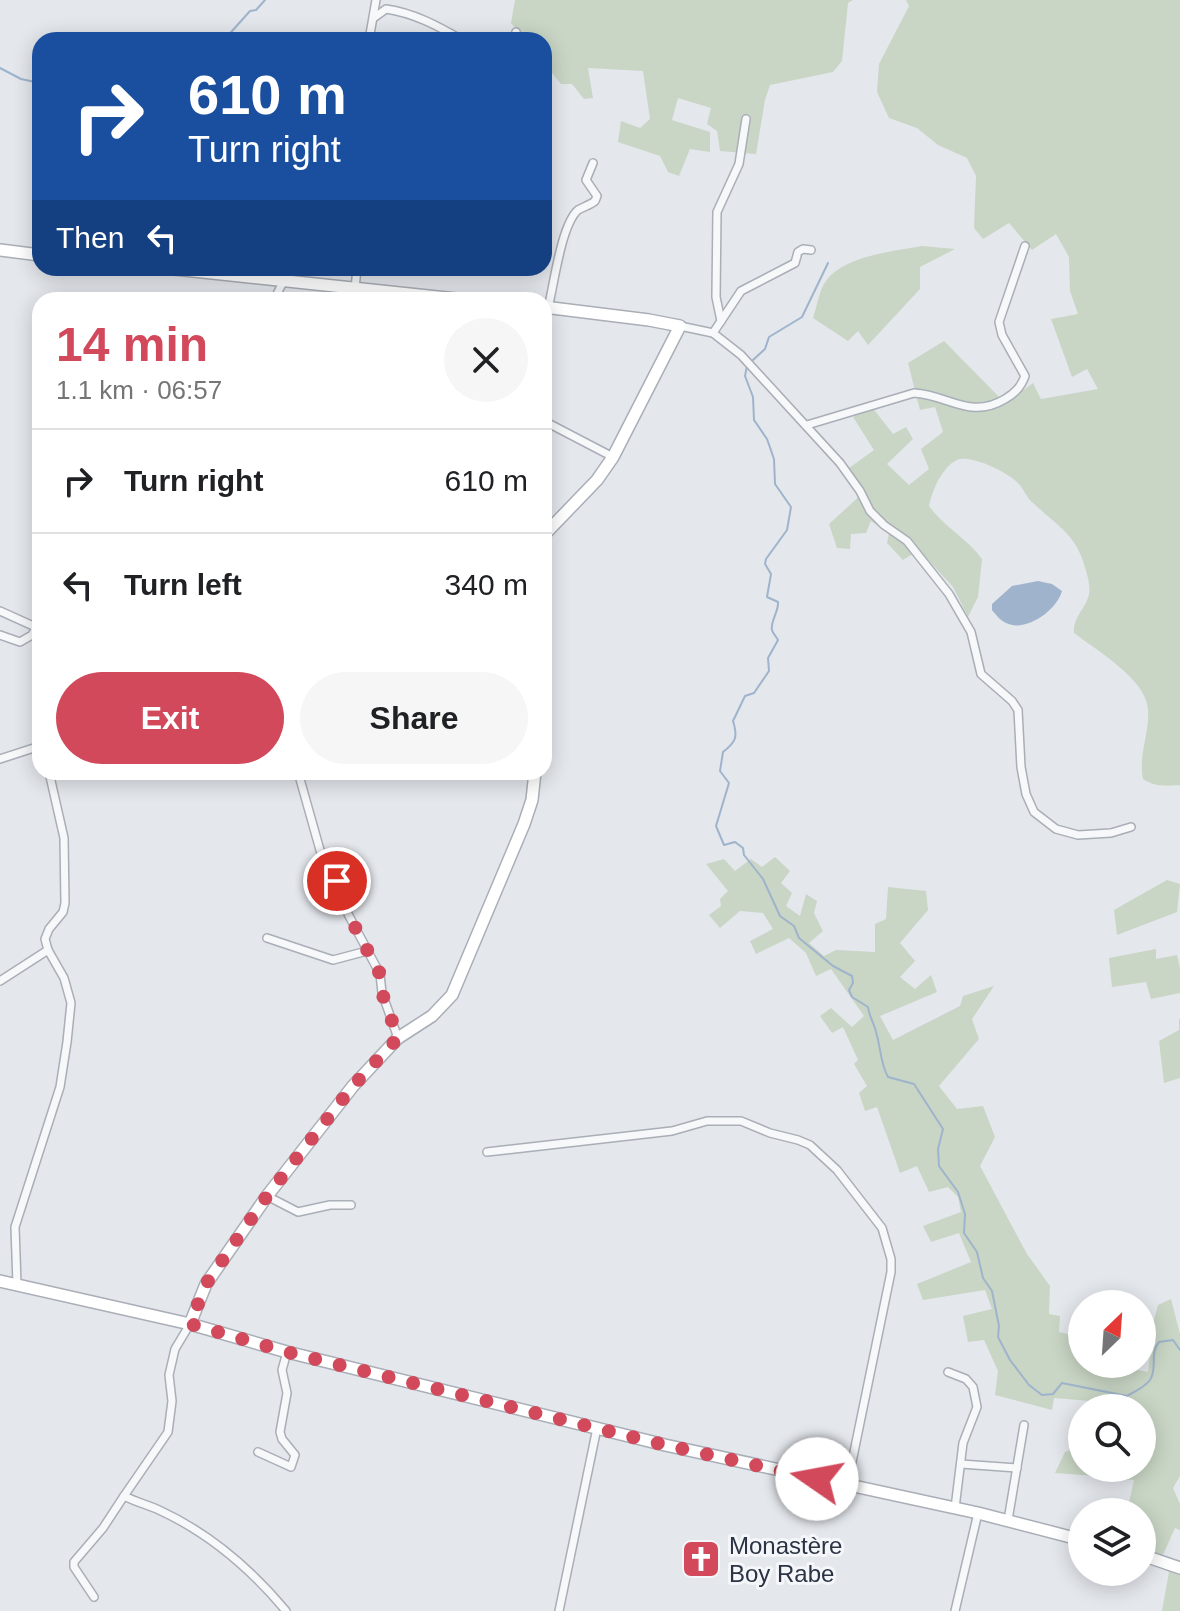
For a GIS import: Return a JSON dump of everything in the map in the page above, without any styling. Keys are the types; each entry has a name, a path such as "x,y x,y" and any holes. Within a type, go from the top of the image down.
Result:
{"street":[{"path":"371,32 376,0"},
{"path":"375,17 386,9 401,11 448,32"},
{"path":"721,321 716,297 717,212 739,164 746,119"},
{"path":"550,292 568,229 577,211 595,201 597,196 586,180 593,163"},
{"path":"807,425 914,393 927,393 959,406 978,409 998,404 1015,393 1025,376 1002,335 999,322 1025,246"},
{"path":"713,333 741,291 795,263 798,252 803,249 811,250"},
{"path":"0,250 32,254"},
{"path":"241,276 385,292"},
{"path":"278,292 286,276"},
{"path":"355,289 356,276"},
{"path":"552,309 649,320 713,333 741,355 840,463 870,511 907,541 965,618 981,674 1018,710 1021,767 1026,794 1034,812 1056,829 1078,835 1111,833 1131,827"},
{"path":"552,527 597,480 613,457 680,326"},
{"path":"552,425 613,457"},
{"path":"0,611 32,626"},
{"path":"0,635 20,642 32,635"},
{"path":"0,759 32,749"},
{"path":"17,1284 15,1227 60,1087 71,1003 64,978 45,939 63,912 65,903 64,838 51,780"},
{"path":"300,780 320,850 337,881 348,914 380,974 382,993 398,1038"},
{"path":"94,1597 73,1565 103,1528 168,1432 172,1401 169,1375 175,1349 190,1324 206,1284 267,1196 353,1086 398,1038 432,1016 452,995 524,824 532,800 534,780"},
{"path":"267,938 333,960 367,951"},
{"path":"0,981 48,950"},
{"path":"487,1152 672,1131 707,1121 741,1121 810,1145 837,1170 882,1228 891,1259 891,1272 847,1486"},
{"path":"267,1196 298,1212 330,1205 351,1205"},
{"path":"0,1281 190,1324 287,1352 597,1428 978,1513 1068,1536"},
{"path":"258,1452 291,1467 295,1458 280,1432 287,1393 282,1370 287,1352"},
{"path":"948,1372 966,1379 977,1399 976,1414 965,1437 955,1508"},
{"path":"1008,1520 1024,1425"},
{"path":"559,1611 597,1428"},
{"path":"961,1464 1017,1468"},
{"path":"124,1496 159,1510 217,1543 286,1611"},
{"path":"955,1611 978,1513"},
{"path":"1156,1560 1180,1568"}],"green space":[{"path":"515,0 853,0 848,3 842,61 833,72 770,85 756,154 720,151 717,131 707,124 711,108 678,98 672,120 710,132 710,152 690,149 679,176 668,172 660,156 618,142 621,121 640,128 650,119 643,71 588,68 593,98 584,99 572,84 561,84 552,73 552,32 518,32 511,23"},
{"path":"906,0 1180,0 1180,785 1156,785 1143,779 1142,761 1148,718 1145,698 1130,676 1074,633 1089,594 1082,558 1068,534 1031,501 1014,480 990,466 963,459 947,468 933,493 929,506 982,559 978,597 968,617 953,587 919,550 903,560 887,543 889,533 871,521 866,533 851,534 850,549 837,548 829,524 863,493 845,471 874,450 853,417 872,407 893,434 906,427 913,439 887,464 909,485 929,469 921,449 943,432 935,407 920,410 908,363 944,341 1005,403 1033,383 1041,399 1098,389 1087,369 1072,377 1051,319 1078,314 1070,291 1069,257 1056,234 1032,250 1009,223 983,239 974,228 976,176 967,158 938,145 917,128 889,118 877,92 879,64 909,6"},
{"path":"922,246 955,249 920,267 920,289 868,345 858,331 848,341 813,318 826,281 844,266 870,256"},
{"path":"775,857 790,871 781,883 792,893 786,906 800,916 806,894 817,901 814,913 823,931 809,943 824,956 836,950 875,952 875,924 886,919 888,887 926,891 928,910 900,943 915,961 900,977 915,989 931,975 937,992 880,1016 893,1040 960,1006 963,996 994,986 972,1019 979,1039 939,1086 957,1109 983,1106 995,1137 980,1166 1027,1254 1050,1286 1049,1314 1060,1316 1059,1332 1068,1334 1068,1378 1156,1378 1156,1312 1158,1305 1171,1299 1180,1334 1180,1476 1173,1488 1180,1504 1180,1530 1175,1528 1162,1557 1180,1564 1180,1611 1162,1611 1169,1572 1156,1565 1156,1498 1130,1498 1134,1482 1156,1482 1156,1394 1068,1394 1068,1399 1054,1398 1052,1410 995,1395 998,1371 984,1340 968,1342 963,1316 992,1309 985,1290 923,1300 917,1284 971,1262 959,1233 931,1242 923,1226 961,1212 958,1197 948,1187 929,1192 917,1166 900,1173 877,1107 865,1111 859,1093 867,1086 854,1064 858,1060 843,1027 832,1033 820,1016 831,1008 852,1027 864,1016 831,969 816,976 806,953 789,938 756,954 750,941 773,929 763,913 740,911 720,928 709,915 721,906 720,899 728,891 706,864 724,859 735,871 751,859 762,867"},
{"path":"1167,880 1180,884 1177,912 1117,935 1114,910"},
{"path":"1156,949 1156,959 1177,955 1180,993 1151,999 1146,982 1112,987 1109,958"},
{"path":"1179,1019 1180,1078 1164,1083 1159,1041 1179,1030"},
{"path":"1068,1451 1068,1474 1055,1473"}],"water":[{"path":"1038,581 1052,584 1062,591 1054,605 1040,618 1014,625 1002,621 992,610 992,604 1012,586"}],"waterway":[{"path":"231,32 265,0"},
{"path":"0,68 32,81"},
{"path":"753,360 765,349 769,337 802,317 828,263"},
{"path":"747,366 745,376 753,397 754,420 767,439 774,459 775,484 791,507 787,530 765,564 771,574 767,597 778,602 772,627 778,640 768,658 769,671 754,693 745,696 733,721 735,739 723,752 720,771 729,783 716,826 724,845 735,842 743,848 744,855 763,879 780,916 794,926 799,938 833,966 852,976 853,983 849,990 852,997 868,1007 888,1077 914,1084 943,1129 938,1149 939,1166 958,1192 965,1214 964,1233 977,1252 983,1278 992,1291 999,1326 998,1337 1029,1385 1042,1395 1053,1394 1062,1383 1127,1396 1150,1380 1154,1351 1159,1342 1173,1340 1180,1350"}],"place":[{"name":"Monastère Boy Rabe","path":"701,1559"}],"route":[{"path":"337,881 348,914 380,974 382,993 398,1038 353,1086 267,1196 206,1284 190,1324 287,1352 817,1479"}]}
